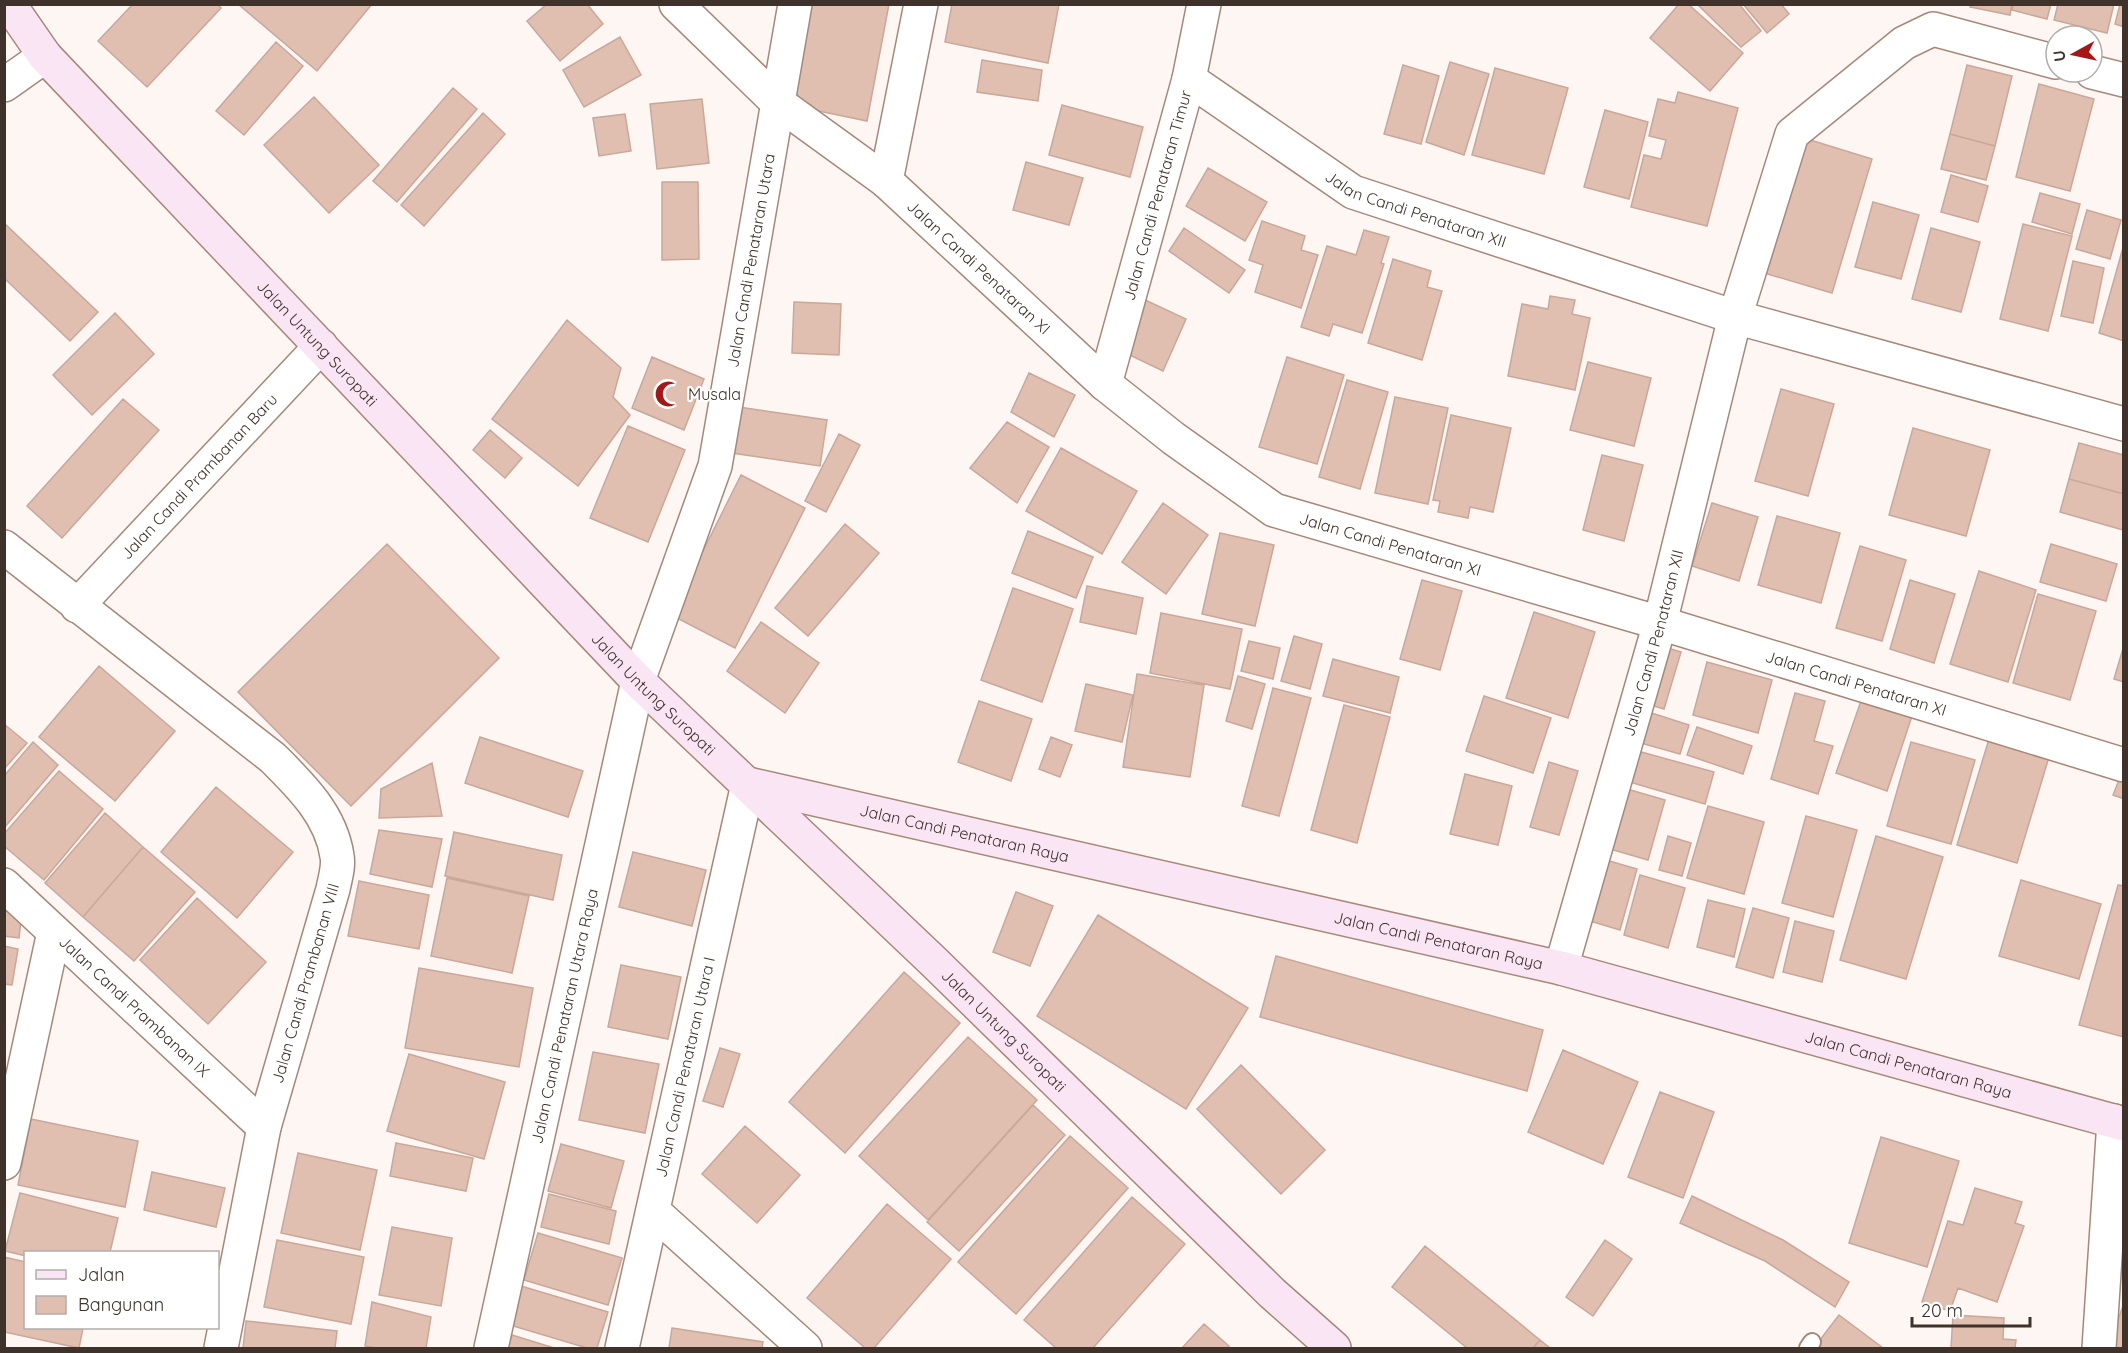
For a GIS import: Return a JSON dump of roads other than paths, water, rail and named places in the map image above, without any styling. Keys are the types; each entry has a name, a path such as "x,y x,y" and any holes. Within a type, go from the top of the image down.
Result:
{"main road":[{"name":"Jalan Untung Suropati","path":"9,4 45,56 638,681 748,784 1272,1293 1334,1348"},
{"name":"Jalan Candi Penataran Raya","path":"748,784 1561,968 2119,1122"}],"street":[{"name":"Jalan Candi Penataran XI","path":"676,4 777,102 886,181 1105,384 1173,438 1274,510 1660,623 2124,765"},
{"name":"Jalan Candi Penataran Utara","path":"638,681 715,466 795,4"},
{"path":"886,181 921,4"},
{"name":"Jalan Candi Penataran Timur","path":"1105,384 1190,79 1204,4"},
{"path":"1735,317 1792,134 1904,43 1933,29 2044,59"},
{"path":"4,85 45,56"},
{"path":"2104,75 2124,80"},
{"name":"Jalan Candi Penataran XII","path":"1190,79 1353,192 1735,317 2124,424"},
{"name":"Jalan Candi Penataran XII","path":"1561,968 1660,623 1735,317"},
{"name":"Jalan Candi Prambanan Baru","path":"77,606 321,346"},
{"name":"Jalan Candi Prambanan VIII","path":"4,547 273,758 302,787 326,819 338,857 333,889 264,1127 221,1348"},
{"name":"Jalan Candi Penataran Utara Raya","path":"491,1348 638,681"},
{"name":"Jalan Candi Penataran Utara I","path":"622,1348 748,784"},
{"name":"Jalan Candi Prambanan IX","path":"4,885 264,1127"},
{"path":"4,1162 54,932"},
{"path":"2099,1348 2119,1122"},
{"path":"653,1211 805,1348"}],"place":[{"name":"Musala","path":"668,394"}]}
